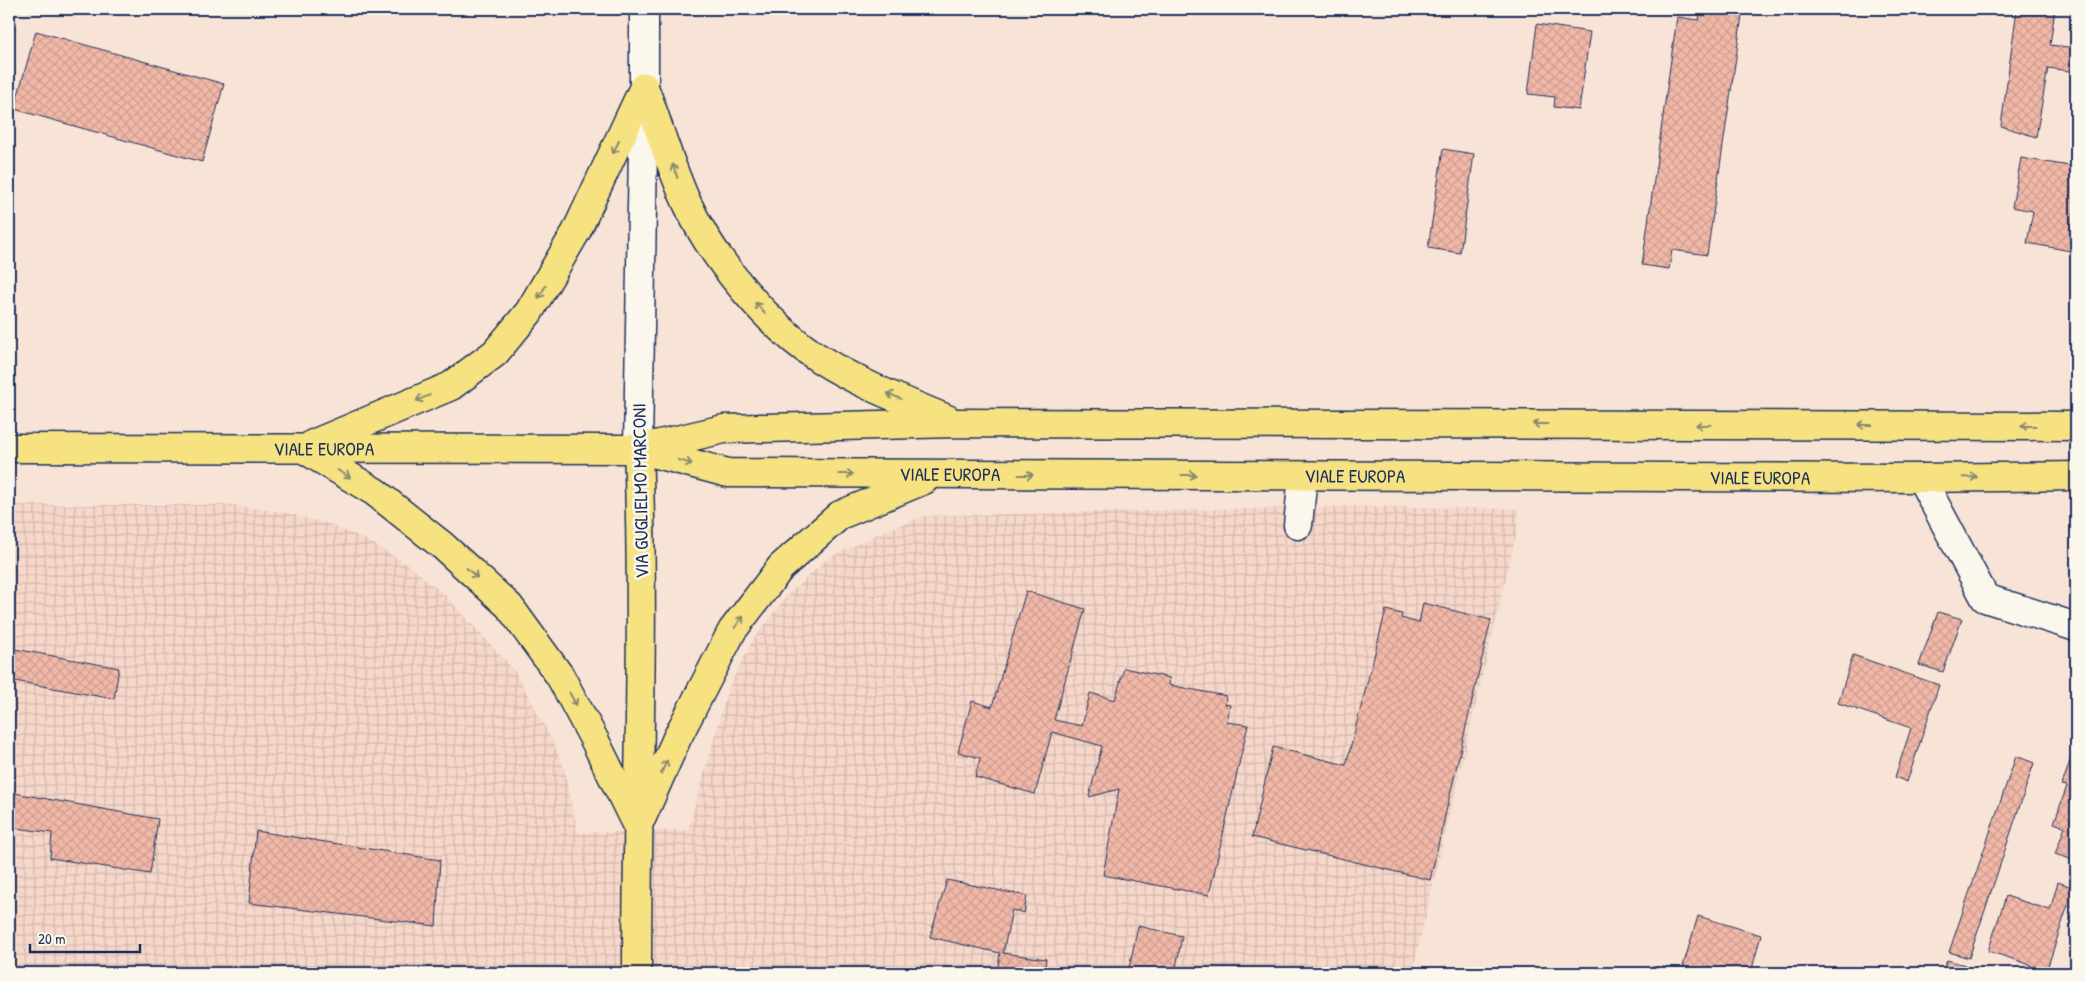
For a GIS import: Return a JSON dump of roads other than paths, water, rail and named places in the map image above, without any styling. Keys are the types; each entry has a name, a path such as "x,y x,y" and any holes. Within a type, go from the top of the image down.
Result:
{"main road":[{"path":"644,87 688,205 718,258 770,319 819,359 876,388 955,423"},
{"path":"302,448 451,386 495,353 529,312 576,232 644,87"},
{"name":"VIALE EUROPA","path":"9,448 638,449 724,429 955,423 2076,426"},
{"path":"302,448 375,492 443,546 508,606 560,676 596,741 637,827"},
{"name":"VIALE EUROPA","path":"638,449 728,473 1922,478 2076,476"},
{"name":"VIA GUGLIELMO MARCONI","path":"637,973 637,827 642,548 638,449"},
{"path":"637,827 677,738 732,630 782,566 840,515 936,475"}],"street":[{"name":"VIA GUGLIELMO MARCONI","path":"638,449 644,9"},
{"path":"1298,525 1303,476"},
{"path":"1922,478 1985,598 2076,627"}]}
